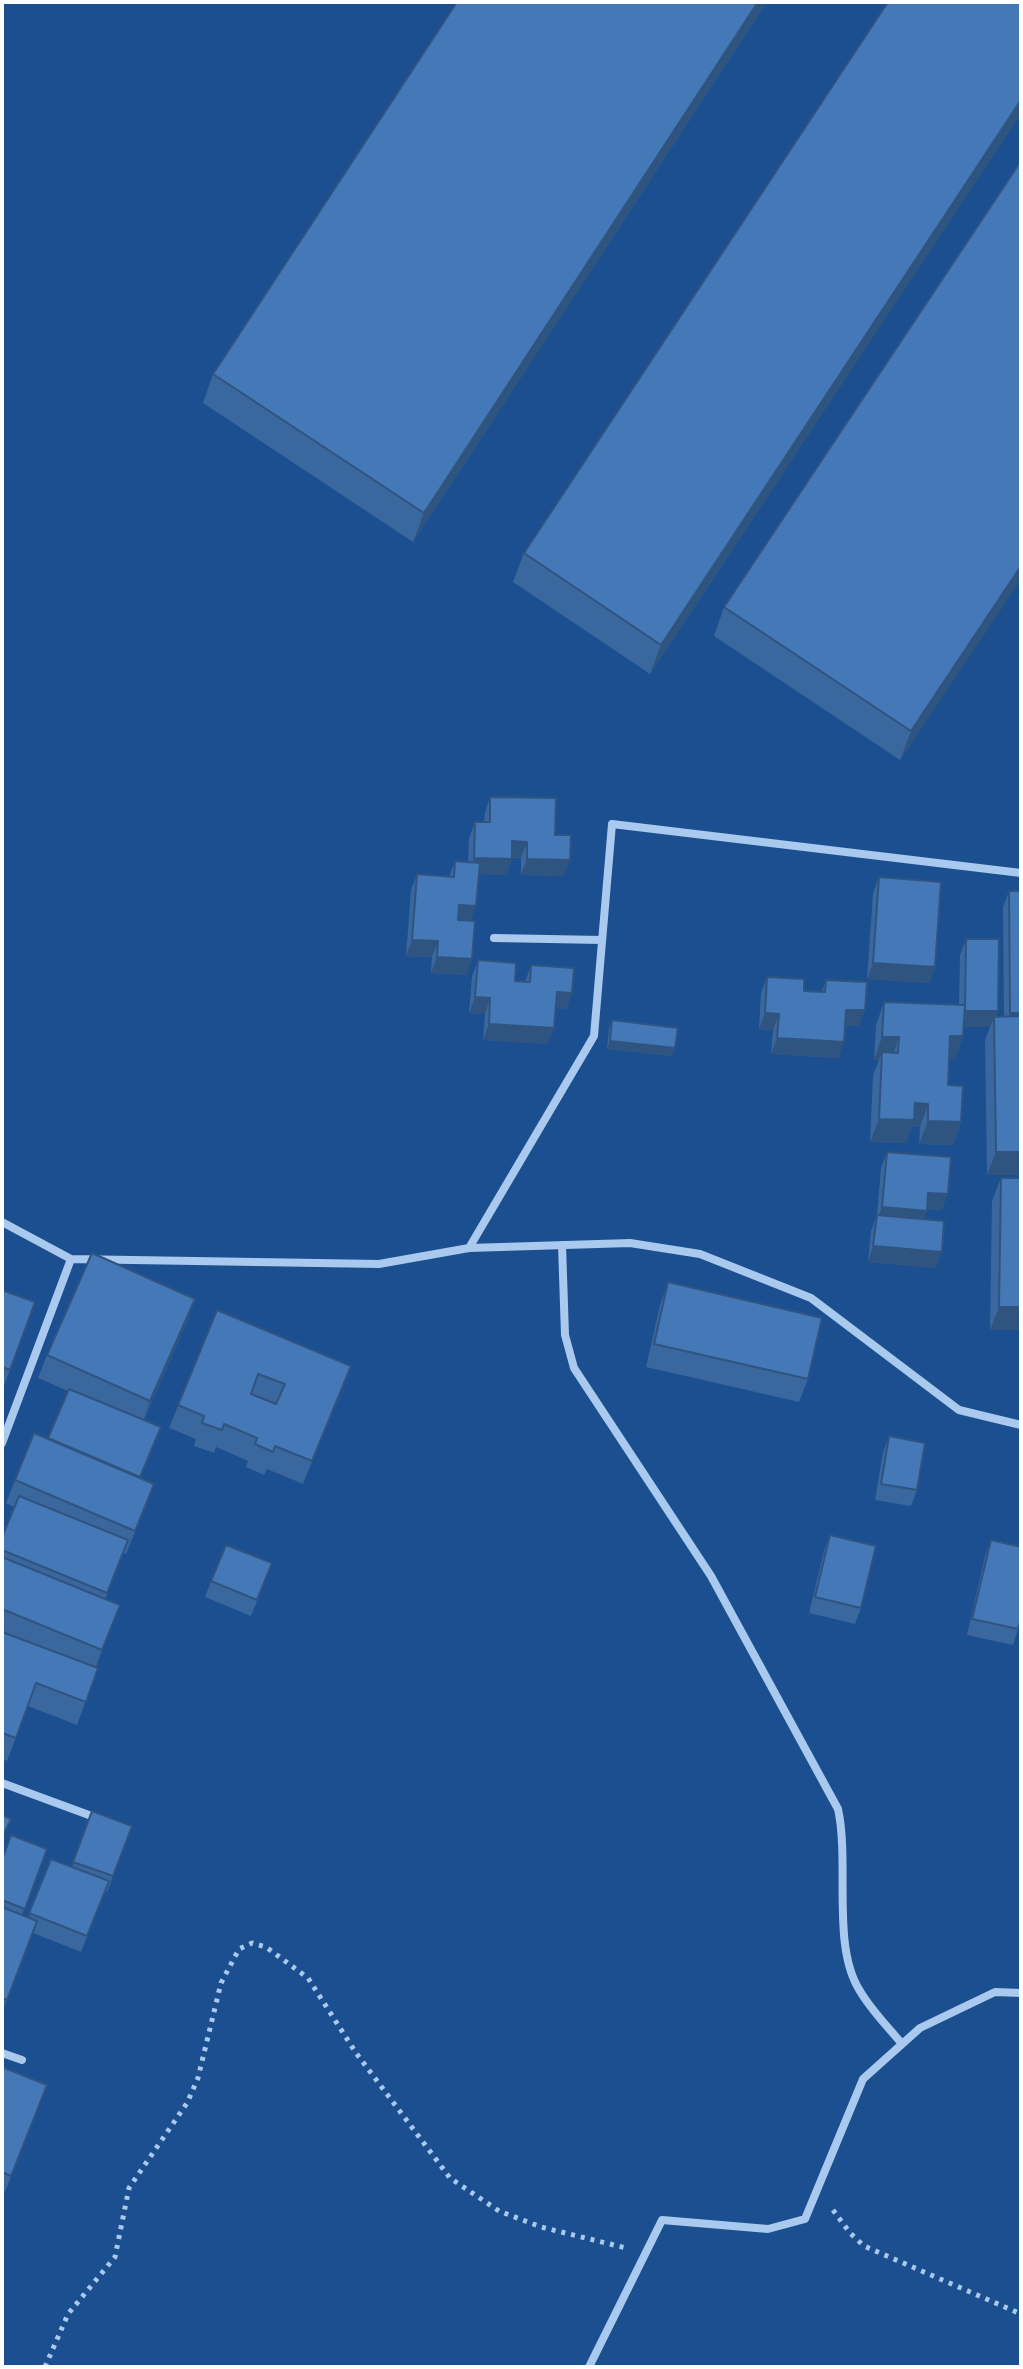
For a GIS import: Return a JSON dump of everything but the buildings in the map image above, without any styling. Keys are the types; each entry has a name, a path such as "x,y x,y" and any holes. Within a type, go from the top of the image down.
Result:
{"street":[{"path":"469,1248 594,1036 612,824 1021,873"},
{"path":"494,938 602,940"},
{"path":"2,1222 71,1259 379,1264 469,1248 630,1243 700,1254 811,1298 959,1410 1021,1425"},
{"path":"562,1245 565,1335 574,1368 711,1576 838,1809 844,1834 845,1951 858,1989 902,2044"},
{"path":"2,1443 71,1259"},
{"path":"2,1783 106,1821"},
{"path":"589,2367 662,2220 768,2229 805,2219 863,2079 920,2028 995,1992 1021,1993"},
{"path":"2,2053 22,2060"}],"path":[{"path":"45,2367 68,2314 115,2257 129,2188 187,2103 198,2078 221,1983 239,1949 252,1943 266,1947 308,1978 356,2053 450,2178 499,2211 541,2227 646,2253"},
{"path":"817,2189 850,2233 864,2246 1021,2314"}]}
